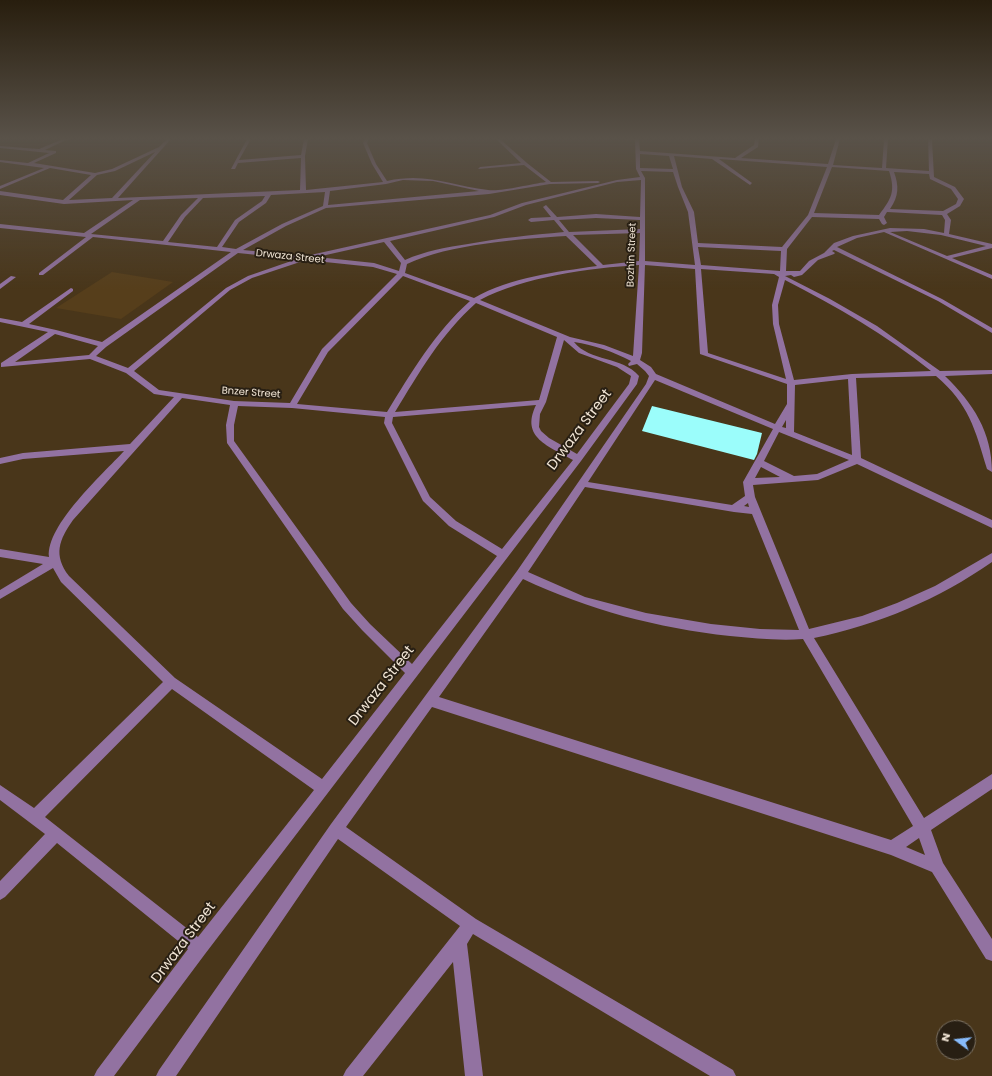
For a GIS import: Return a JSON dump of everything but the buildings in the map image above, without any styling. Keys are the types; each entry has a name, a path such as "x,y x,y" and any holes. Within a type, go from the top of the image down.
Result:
{"street":[{"path":"64,202 78,189"},
{"path":"113,200 123,189"},
{"path":"0,193 64,202 203,195 269,194 335,189"},
{"path":"476,189 489,192"},
{"path":"2,366 91,356 103,345 236,251 284,225 325,207 508,189"},
{"path":"129,371 228,289 274,268 304,258 492,216 524,204 584,189"},
{"name":"Bozhin Street","path":"636,360 638,353 642,263 643,189"},
{"path":"681,189 692,212 698,267 704,354 791,383 852,376 992,372"},
{"path":"790,433 791,383 776,324 775,305 782,275 784,249 811,215 821,189"},
{"path":"885,229 881,217 891,203 895,189"},
{"path":"885,210 944,213 959,203 960,198 953,189"},
{"path":"325,207 328,190"},
{"path":"218,249 237,221 264,202 269,194"},
{"path":"164,244 183,216 203,195"},
{"path":"41,274 88,236 139,198"},
{"path":"546,207 567,233 601,266"},
{"path":"944,213 948,220 946,235"},
{"path":"811,215 881,217"},
{"path":"531,220 596,216 642,219"},
{"path":"872,217 885,229 896,236 992,277"},
{"path":"0,232 3,226"},
{"name":"Drwaza Street","path":"3,226 374,265 402,273 474,300 565,338 590,343 636,360 648,366 653,376"},
{"path":"827,254 835,244 885,229 910,230 946,235 992,246"},
{"path":"292,406 325,351 402,273 404,263 418,255 518,237 567,233 643,231"},
{"path":"386,240 404,263"},
{"path":"696,245 784,249"},
{"path":"948,257 992,246"},
{"path":"832,247 940,300 992,331"},
{"path":"782,275 800,274 805,272 813,260 827,254 840,251"},
{"path":"504,555 456,528 438,513 426,499 388,423 389,415 453,321 474,300 497,289 524,281 601,266 642,263 774,272 782,275 860,317 940,374 955,390 972,413 992,469"},
{"path":"0,276 13,277 0,287"},
{"path":"23,325 71,290"},
{"path":"0,320 54,331 103,345"},
{"path":"2,366 54,331"},
{"path":"565,338 535,421 535,427 538,433 546,440 578,458"},
{"name":"Drwaza Street","path":"103,1076 199,948 412,671 504,555 633,384 634,376 627,369 583,352 572,345 565,338"},
{"name":"Bnzer Street","path":"91,356 129,371 157,392 234,404 292,406 389,415 542,402"},
{"path":"627,369 636,360"},
{"path":"165,1076 336,829 521,574 650,384 653,376 857,460 992,524"},
{"path":"852,376 857,460"},
{"path":"180,395 67,522 55,543 55,562 65,579 171,682 323,788"},
{"path":"791,403 748,482 750,497 806,634 922,829 937,867 992,953"},
{"path":"234,404 230,426 230,441 347,606 366,627 412,671"},
{"path":"0,461 23,456 133,447"},
{"path":"748,482 818,477 857,460"},
{"path":"758,462 793,479"},
{"path":"583,484 734,509 756,511"},
{"path":"734,509 750,497"},
{"path":"0,553 55,562"},
{"path":"521,574 582,600 642,617 723,630 772,634 806,634 863,621 892,611 961,577 992,557"},
{"path":"0,595 55,562"},
{"path":"34,817 171,682"},
{"path":"429,700 892,848 937,867"},
{"path":"892,848 992,781"},
{"path":"0,792 56,833 199,948"},
{"path":"336,829 471,924 728,1076"},
{"path":"0,892 56,833"},
{"path":"352,1076 459,942 471,924"},
{"path":"459,942 474,1076"}],"shaded area":[{"path":"112,272 173,282 121,319 56,308"}]}
